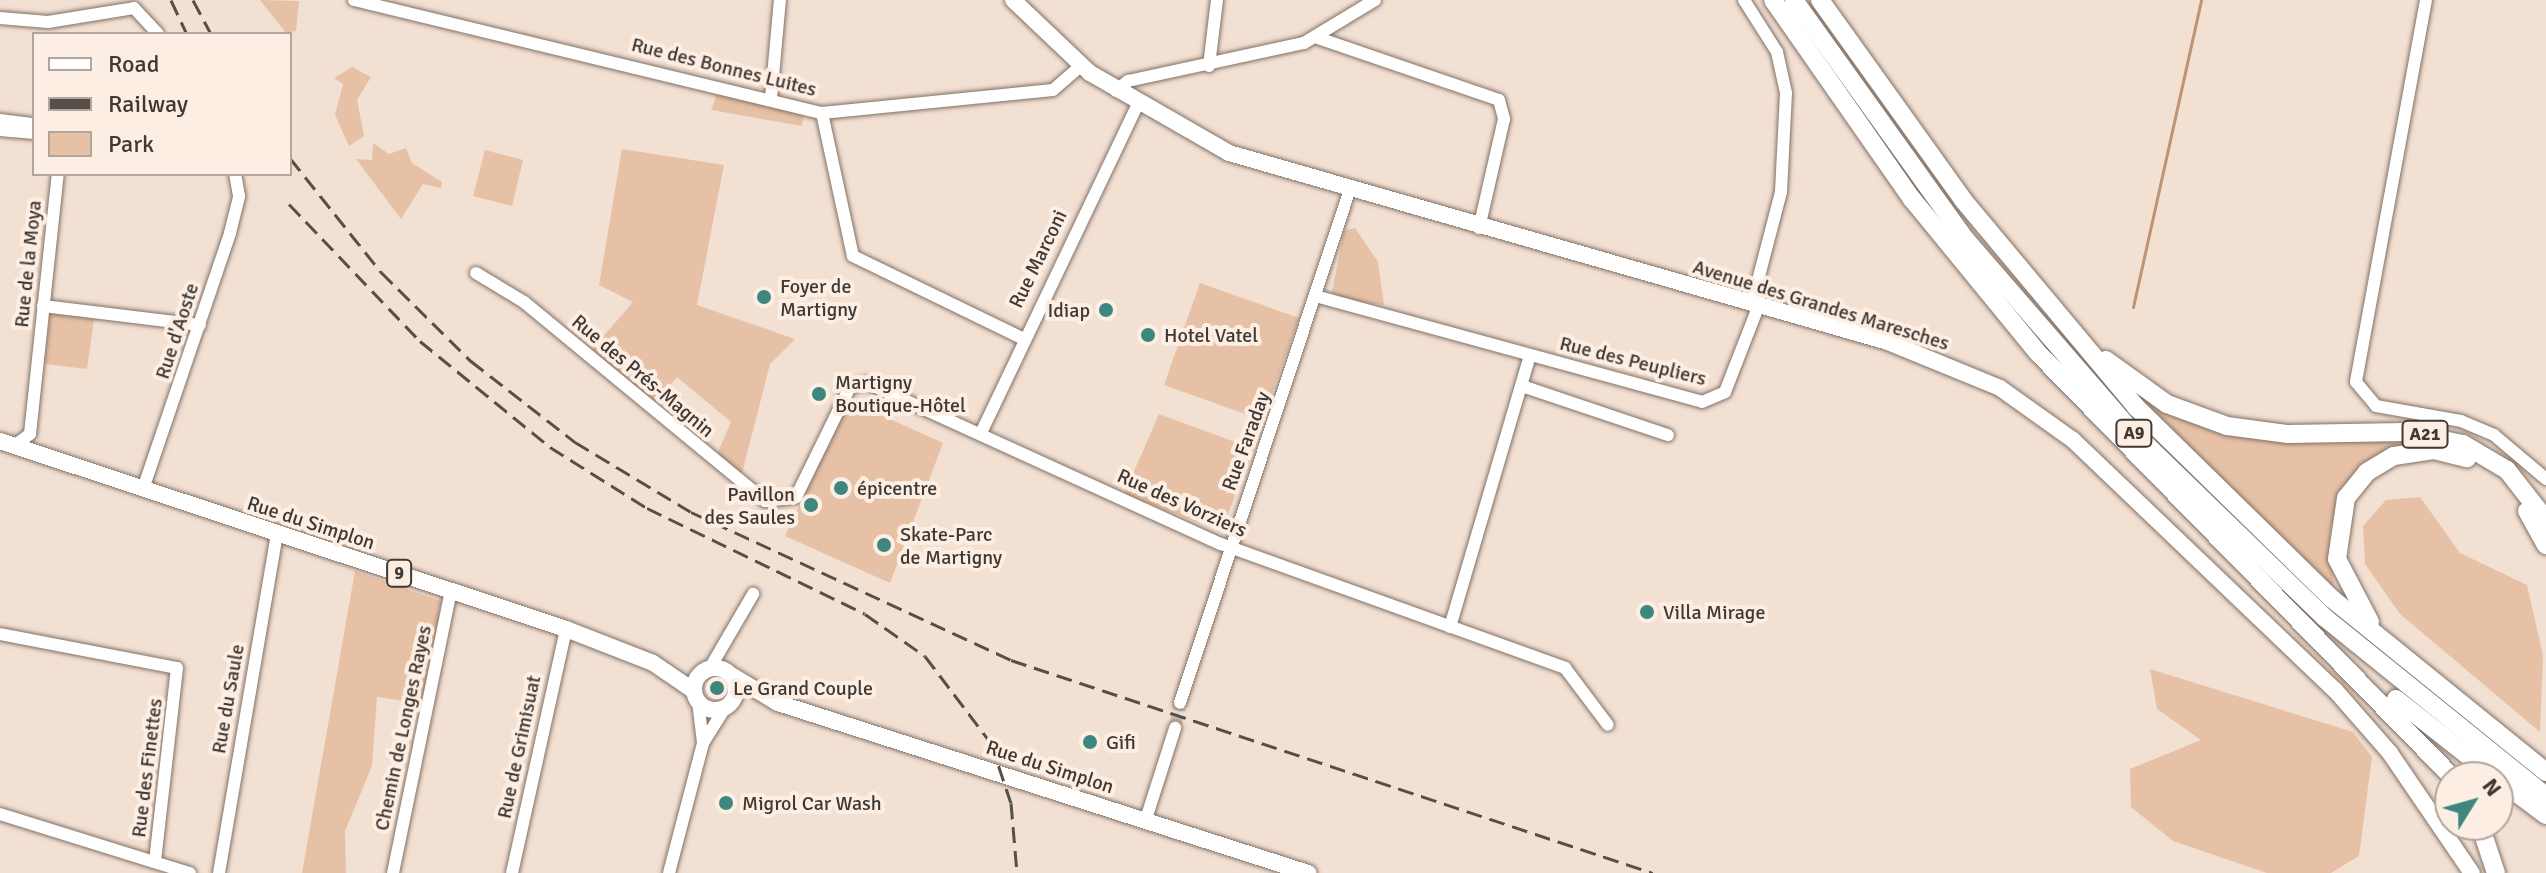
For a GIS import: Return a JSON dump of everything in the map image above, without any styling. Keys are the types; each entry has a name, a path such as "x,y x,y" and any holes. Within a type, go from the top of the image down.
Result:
{"highway":[{"name":"A9","path":"1773,0 1876,151 1998,306 2111,434 2269,591 2476,761"},
{"name":"A9","path":"1794,0 1966,240 2129,428 2314,609 2546,796"},
{"path":"1820,0 2037,292 2219,493 2428,681"},
{"name":"A21","path":"2037,292 2115,368 2182,411 2271,433 2384,431 2450,440 2507,470 2546,520"},
{"name":"A21","path":"2546,545 2512,491 2463,456 2409,452 2356,483 2337,523 2342,577 2369,620 2428,681 2546,772"},
{"path":"2269,591 2436,761"},
{"name":"A9","path":"2514,791 2546,815"},
{"path":"2485,841 2496,873"}],"main road":[{"name":"Avenue des Grandes Maresches","path":"1013,0 1081,66 1137,106 1229,153 1349,192 1930,355 2047,419 2361,717 2472,873"},
{"name":"Rue du Simplon","path":"7,443 566,629 653,663 708,669"},
{"name":"Rue du Simplon","path":"653,663 696,696"},
{"name":"9","path":"708,669 732,675"},
{"path":"696,696 708,669"},
{"name":"Rue du Simplon","path":"732,675 778,703 1308,873"},
{"path":"728,706 732,675"},
{"name":"9","path":"696,696 728,706"},
{"name":"Rue du Simplon","path":"728,706 778,703"}],"street":[{"name":"Rue des Bonnes Luites","path":"354,0 771,98 822,113 1053,90 1081,66"},
{"path":"771,98 780,0"},
{"path":"1209,66 1217,0"},
{"path":"1116,91 1128,81 1209,66 1318,38 1375,0"},
{"path":"1744,0 1777,52 1786,93 1781,192 1755,304"},
{"path":"2426,0 2356,382 2376,406 2461,421 2494,435 2546,479"},
{"path":"0,18 48,22 134,8 156,32"},
{"path":"1318,38 1499,100 1504,119 1479,228"},
{"name":"Rue Marconi","path":"981,433 1022,338 1137,106"},
{"path":"822,113 853,256 1022,338"},
{"path":"0,120 32,124"},
{"path":"0,130 32,133"},
{"name":"Rue de la Moya","path":"7,443 30,434 58,176"},
{"name":"Rue d'Aoste","path":"143,489 200,325 237,179"},
{"name":"Rue Faraday","path":"1180,703 1230,547 1319,297 1349,192"},
{"name":"Rue des Prés-Magnin","path":"476,273 524,302 765,501 786,504"},
{"name":"Rue des Peupliers","path":"1319,297 1708,402 1727,388 1755,304"},
{"path":"43,306 200,325"},
{"name":"Rue des Peupliers","path":"1450,627 1530,356"},
{"name":"Rue des Vorziers","path":"786,504 859,382 981,433 1230,547 1569,670 1608,725"},
{"path":"1522,386 1668,435"},
{"name":"Rue du Saule","path":"219,873 277,532"},
{"name":"Chemin de Longes Rayes","path":"393,873 451,590"},
{"path":"708,669 726,646 753,594"},
{"name":"Rue de Grimisuat","path":"512,873 566,629"},
{"name":"Rue des Finettes","path":"0,634 177,668 155,862"},
{"path":"726,646 732,675"},
{"path":"696,696 703,743"},
{"path":"669,873 703,743 728,706"},
{"path":"1146,819 1175,728"},
{"name":"Rue des Finettes","path":"0,814 190,873"}],"green space":[{"path":"260,0 299,1 296,31 285,32"},
{"path":"352,67 371,77 357,100 364,136 349,146 335,115 343,84 334,78"},
{"path":"718,91 804,112 802,126 711,110"},
{"path":"373,143 389,154 406,148 412,163 442,182 441,188 423,184 401,219 356,159 372,160"},
{"path":"622,149 724,165 697,305 795,339 770,364 741,477 716,457 731,422 677,377 651,406 589,353 633,302 599,285"},
{"path":"485,150 523,160 512,206 473,196"},
{"path":"1355,228 1378,262 1384,305 1337,299 1332,292 1344,231"},
{"path":"1200,283 1299,318 1262,420 1164,385"},
{"path":"50,313 94,319 87,369 45,364"},
{"path":"2121,379 2167,409 2434,442 2415,445 2337,504 2330,534 2334,588"},
{"path":"848,400 943,443 890,583 785,536"},
{"path":"1159,414 1254,449 1221,531 1124,494"},
{"path":"2420,497 2460,553 2527,585 2543,655 2540,732 2400,614 2365,564 2363,526 2386,500"},
{"path":"355,571 441,601 425,697 419,703 377,697 372,766 345,831 346,873 302,873"},
{"path":"2150,669 2353,732 2372,757 2359,856 2331,873 2267,873 2173,841 2131,807 2130,769 2201,740 2157,709"}],"waterway":[{"path":"2133,307 2201,0"}],"tunnel":[{"path":"1175,728 1180,703"}],"railway":[{"path":"171,0 186,32"},
{"path":"193,0 210,32"},
{"path":"292,161 381,272 471,361 575,442 691,512 1011,660 1653,873"},
{"path":"289,204 420,341 550,447 647,508 865,614 925,656 991,743 1011,803 1017,873"}],"place":[{"name":"Foyer de Martigny","path":"764,297"},
{"name":"Idiap","path":"1106,310"},
{"name":"Hotel Vatel","path":"1148,335"},
{"name":"Martigny Boutique-Hôtel","path":"819,394"},
{"name":"épicentre","path":"841,488"},
{"name":"Pavillon des Saules","path":"811,505"},
{"name":"Skate-Parc de Martigny","path":"884,545"},
{"name":"Villa Mirage","path":"1647,612"},
{"name":"Le Grand Couple","path":"717,688"},
{"name":"Gifi","path":"1090,742"},
{"name":"Migrol Car Wash","path":"726,803"}]}
